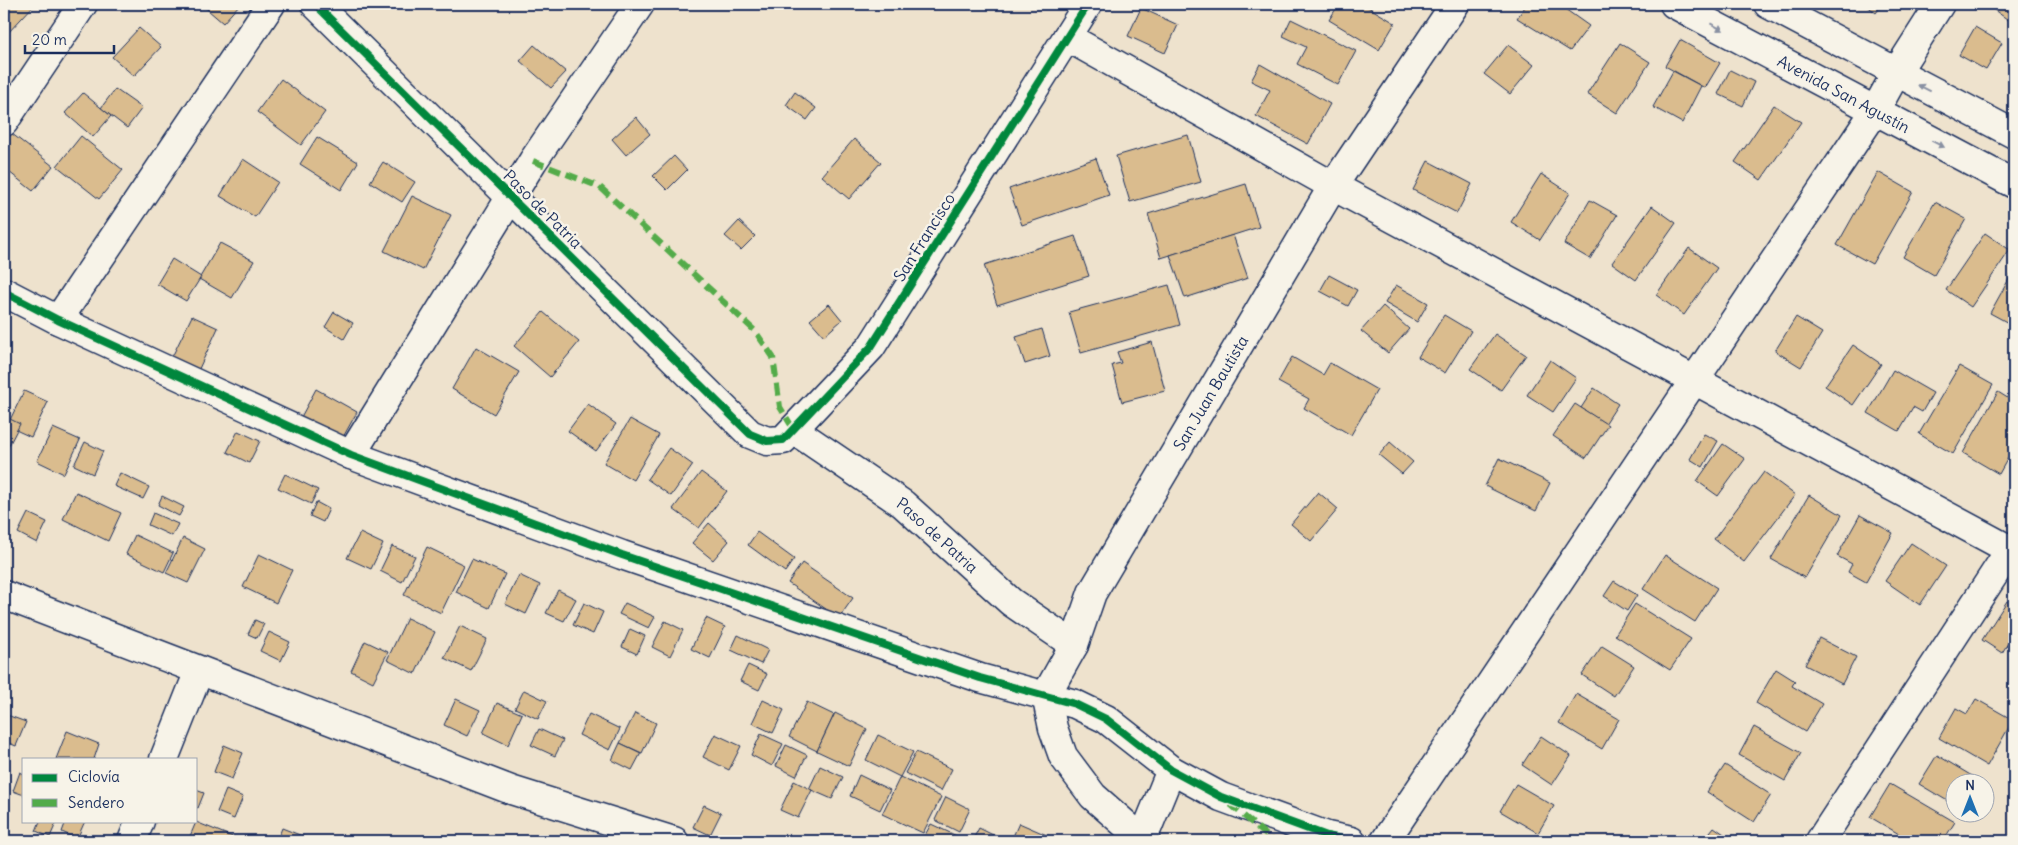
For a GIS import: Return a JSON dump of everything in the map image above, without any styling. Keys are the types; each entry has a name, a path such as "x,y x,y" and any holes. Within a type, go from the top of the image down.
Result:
{"street":[{"path":"4,122 83,4"},
{"path":"58,320 271,4"},
{"name":"Paso de Patria","path":"315,4 750,434"},
{"path":"352,455 533,162 640,4"},
{"name":"San Francisco","path":"750,434 767,441 783,440 871,347 1088,4"},
{"name":"San Juan Bautista","path":"1046,695 1074,645 1092,593 1334,186 1455,4"},
{"name":"Avenida San Agustín","path":"1674,4 2014,184"},
{"path":"1768,4 2014,134"},
{"path":"1385,841 1875,112 1896,73 1940,4"},
{"path":"1067,37 1334,186 2012,551 1820,841"},
{"path":"4,292 58,320 352,455 622,555 980,678 1075,704 1106,719 1171,770 1221,796 1327,836 1351,841"},
{"name":"Paso de Patria","path":"794,430 903,504 1011,602 1074,645"},
{"path":"4,595 511,790 674,841"},
{"path":"164,758 199,671"},
{"path":"1046,695 1053,728 1063,756 1093,796 1142,840 1171,770"},
{"path":"132,841 140,822"}],"building":[{"path":"4,4 35,4 7,34 4,31"},
{"path":"201,4 240,4 223,23"},
{"path":"1339,4 1363,4 1395,23 1379,50 1329,20"},
{"path":"1527,4 1558,4 1589,26 1570,51 1517,18"},
{"path":"1865,4 1883,4 1876,13"},
{"path":"2014,4 2014,24 1987,5"},
{"path":"1141,8 1178,25 1165,53 1128,36"},
{"path":"1291,19 1356,51 1338,85 1297,64 1306,47 1283,36"},
{"path":"1975,27 2002,43 1986,70 1959,55"},
{"path":"139,28 161,47 134,76 112,57"},
{"path":"1680,40 1720,63 1705,88 1665,66"},
{"path":"1620,43 1650,62 1617,113 1587,94"},
{"path":"534,45 566,72 551,88 520,61"},
{"path":"1508,45 1534,65 1510,94 1484,74"},
{"path":"1260,64 1330,104 1308,144 1256,116 1270,90 1251,81"},
{"path":"1730,70 1754,82 1743,106 1718,94"},
{"path":"1673,71 1701,86 1682,123 1653,107"},
{"path":"281,79 325,112 301,145 257,112"},
{"path":"115,89 142,108 127,128 101,108"},
{"path":"795,92 816,108 807,120 786,105"},
{"path":"83,93 111,116 93,137 65,113"},
{"path":"1774,105 1801,122 1761,180 1735,162"},
{"path":"636,117 650,134 626,155 612,139"},
{"path":"11,133 53,166 33,191 4,168 4,142"},
{"path":"1188,135 1201,182 1130,202 1116,156"},
{"path":"81,136 123,170 99,199 57,166"},
{"path":"317,137 358,162 341,190 300,164"},
{"path":"854,139 881,162 849,199 822,176"},
{"path":"674,156 687,170 667,190 653,176"},
{"path":"1096,158 1109,195 1022,225 1009,189"},
{"path":"243,159 278,182 255,217 220,196"},
{"path":"1428,161 1472,184 1457,213 1413,190"},
{"path":"383,162 415,182 402,202 370,182"},
{"path":"1878,172 1913,192 1872,264 1837,245"},
{"path":"1541,174 1570,193 1540,240 1511,222"},
{"path":"1246,184 1259,227 1161,258 1148,214"},
{"path":"412,196 451,215 423,270 384,251"},
{"path":"1590,200 1617,215 1590,259 1564,244"},
{"path":"1935,202 1966,219 1934,275 1903,257"},
{"path":"1652,206 1676,223 1636,280 1612,263"},
{"path":"739,221 755,236 741,250 725,236"},
{"path":"1985,233 2010,250 1971,307 1946,290"},
{"path":"1233,235 1248,278 1185,298 1170,255"},
{"path":"1075,236 1089,276 997,305 984,265"},
{"path":"220,243 254,261 232,298 199,279"},
{"path":"1689,248 1717,268 1684,315 1656,295"},
{"path":"172,259 201,277 186,301 157,284"},
{"path":"2014,270 2014,326 1990,313"},
{"path":"1329,275 1357,290 1348,306 1320,291"},
{"path":"1169,285 1180,325 1081,353 1069,312"},
{"path":"1396,285 1428,303 1417,322 1385,303"},
{"path":"829,304 842,320 824,336 810,320"},
{"path":"1383,306 1409,329 1388,353 1361,331"},
{"path":"334,312 353,323 344,339 325,327"},
{"path":"543,312 579,342 550,377 514,346"},
{"path":"1444,315 1471,331 1445,373 1418,357"},
{"path":"192,316 218,328 197,373 170,361"},
{"path":"1796,317 1822,333 1801,367 1775,351"},
{"path":"1042,329 1050,356 1025,364 1016,337"},
{"path":"1495,334 1526,355 1501,390 1470,369"},
{"path":"1152,342 1165,391 1122,402 1112,365 1121,363 1117,352"},
{"path":"1853,345 1881,364 1853,405 1825,386"},
{"path":"476,347 519,372 494,414 452,389"},
{"path":"1292,357 1323,375 1330,363 1377,390 1351,435 1304,408 1309,399 1278,382"},
{"path":"1550,360 1576,378 1553,412 1527,395"},
{"path":"1959,366 1993,385 1953,454 1919,434"},
{"path":"1893,370 1933,393 1922,412 1913,407 1899,431 1868,413"},
{"path":"1594,388 1618,404 1605,424 1581,408"},
{"path":"316,389 357,412 342,439 301,417"},
{"path":"24,391 48,402 31,437 7,426"},
{"path":"1998,392 2014,402 2014,447 1999,474 1963,453"},
{"path":"588,404 616,424 596,451 568,431"},
{"path":"1575,404 1608,425 1586,458 1553,436"},
{"path":"4,416 20,424 6,451 4,450"},
{"path":"630,419 659,435 633,480 604,463"},
{"path":"53,428 80,440 64,474 37,461"},
{"path":"238,431 260,441 249,463 227,452"},
{"path":"1704,434 1718,441 1703,467 1690,459"},
{"path":"85,442 103,451 93,474 74,465"},
{"path":"1390,442 1413,462 1402,474 1379,455"},
{"path":"1723,444 1745,459 1718,496 1697,481"},
{"path":"669,448 693,465 671,496 647,479"},
{"path":"1499,458 1550,483 1536,511 1485,486"},
{"path":"701,472 727,491 699,528 673,509"},
{"path":"1764,472 1795,495 1744,562 1714,539"},
{"path":"120,473 149,487 143,499 114,486"},
{"path":"285,474 318,490 311,504 278,488"},
{"path":"76,492 121,513 108,541 63,519"},
{"path":"1318,492 1338,509 1311,541 1291,524"},
{"path":"1809,495 1842,515 1805,578 1771,559"},
{"path":"162,496 184,507 179,516 158,505"},
{"path":"316,502 329,509 323,522 310,516"},
{"path":"28,513 47,522 37,543 18,533"},
{"path":"153,513 178,524 172,536 148,525"},
{"path":"1860,515 1893,533 1866,582 1848,572 1852,564 1837,556"},
{"path":"709,523 729,541 713,560 692,543"},
{"path":"757,532 794,559 785,572 748,545"},
{"path":"360,533 383,544 371,569 347,558"},
{"path":"135,535 173,553 164,572 126,554"},
{"path":"183,538 205,549 188,583 166,573"},
{"path":"1911,543 1946,566 1920,605 1885,581"},
{"path":"392,546 415,556 402,582 380,571"},
{"path":"427,547 464,565 441,613 404,595"},
{"path":"259,554 292,570 276,603 243,587"},
{"path":"1665,555 1717,588 1695,622 1643,589"},
{"path":"472,559 505,574 489,608 456,592"},
{"path":"802,563 853,598 839,618 788,583"},
{"path":"519,575 540,585 526,614 505,604"},
{"path":"1614,581 1637,595 1627,611 1604,596"},
{"path":"558,590 576,599 564,621 546,613"},
{"path":"2007,601 2014,605 2014,633 2002,653 1982,640"},
{"path":"584,603 603,612 593,634 573,625"},
{"path":"625,603 655,617 649,628 619,614"},
{"path":"1635,604 1691,639 1670,670 1615,635"},
{"path":"407,618 435,632 415,674 387,660"},
{"path":"706,618 725,627 710,658 691,649"},
{"path":"255,620 264,624 257,638 248,634"},
{"path":"665,621 683,630 670,656 652,647"},
{"path":"460,626 487,639 471,671 444,658"},
{"path":"630,629 645,636 637,654 622,647"},
{"path":"269,632 290,642 281,661 260,651"},
{"path":"738,635 768,650 761,664 731,650"},
{"path":"1819,638 1856,657 1842,684 1805,665"},
{"path":"365,641 388,652 373,682 351,671"},
{"path":"1602,646 1634,666 1614,696 1582,675"},
{"path":"748,665 767,674 759,690 740,681"},
{"path":"1776,669 1795,681 1792,686 1822,704 1805,732 1756,703"},
{"path":"524,690 547,701 538,719 515,708"},
{"path":"1576,694 1619,719 1602,749 1559,723"},
{"path":"456,699 480,710 467,736 444,725"},
{"path":"1976,699 2013,720 1987,766 1939,738 1956,708 1967,714"},
{"path":"763,700 784,710 773,733 752,723"},
{"path":"807,702 834,715 817,751 789,737"},
{"path":"497,703 522,714 508,745 483,733"},
{"path":"635,713 656,723 642,753 620,743"},
{"path":"835,713 867,729 849,766 817,751"},
{"path":"4,714 26,722 16,746 4,741"},
{"path":"589,714 620,729 610,750 579,735"},
{"path":"1754,727 1801,753 1785,781 1739,755"},
{"path":"539,729 563,740 555,756 531,745"},
{"path":"67,731 99,744 94,758 56,758"},
{"path":"715,734 741,746 729,770 703,757"},
{"path":"761,734 783,744 772,766 751,755"},
{"path":"878,735 913,752 900,777 866,760"},
{"path":"1541,736 1571,756 1552,785 1522,765"},
{"path":"620,743 641,753 632,770 612,760"},
{"path":"224,745 243,753 232,779 214,772"},
{"path":"786,745 807,755 796,776 776,766"},
{"path":"916,752 952,769 941,791 905,773"},
{"path":"1937,755 1965,772 1946,772 1946,800 1919,784"},
{"path":"1725,765 1771,795 1754,822 1707,792"},
{"path":"820,766 843,777 832,799 809,789"},
{"path":"20,772 22,773 22,794 13,791"},
{"path":"859,775 890,790 880,810 850,796"},
{"path":"900,777 941,797 923,833 882,814"},
{"path":"794,781 812,790 798,818 780,810"},
{"path":"1516,784 1554,806 1538,833 1500,811"},
{"path":"1890,784 1946,817 1946,822 1955,822 1943,841 1911,841 1870,817"},
{"path":"226,790 243,797 234,819 217,812"},
{"path":"198,791 204,793 198,808"},
{"path":"946,797 970,809 959,832 935,820"},
{"path":"704,805 721,813 710,835 693,827"},
{"path":"40,822 57,822 50,837 36,831"},
{"path":"66,822 85,822 77,839 62,832"},
{"path":"196,822 235,838 233,841 188,841"},
{"path":"1019,823 1049,836 1046,841 1011,841"},
{"path":"931,824 961,838 959,841 933,841 924,837"},
{"path":"1714,827 1734,841 1703,841"},
{"path":"282,828 315,841 277,841"},
{"path":"979,828 1003,840 972,841"}],"marked path":[{"path":"533,161 600,187 755,331 773,357 780,407 794,430"},
{"path":"1230,804 1273,841"}],"cycle path":[{"path":"315,4 750,434 767,441 783,440 871,347 1088,4"},
{"path":"4,292 58,320 351,455 622,555 980,678 1075,704 1106,719 1171,770 1221,797 1327,836 1351,841"}]}
